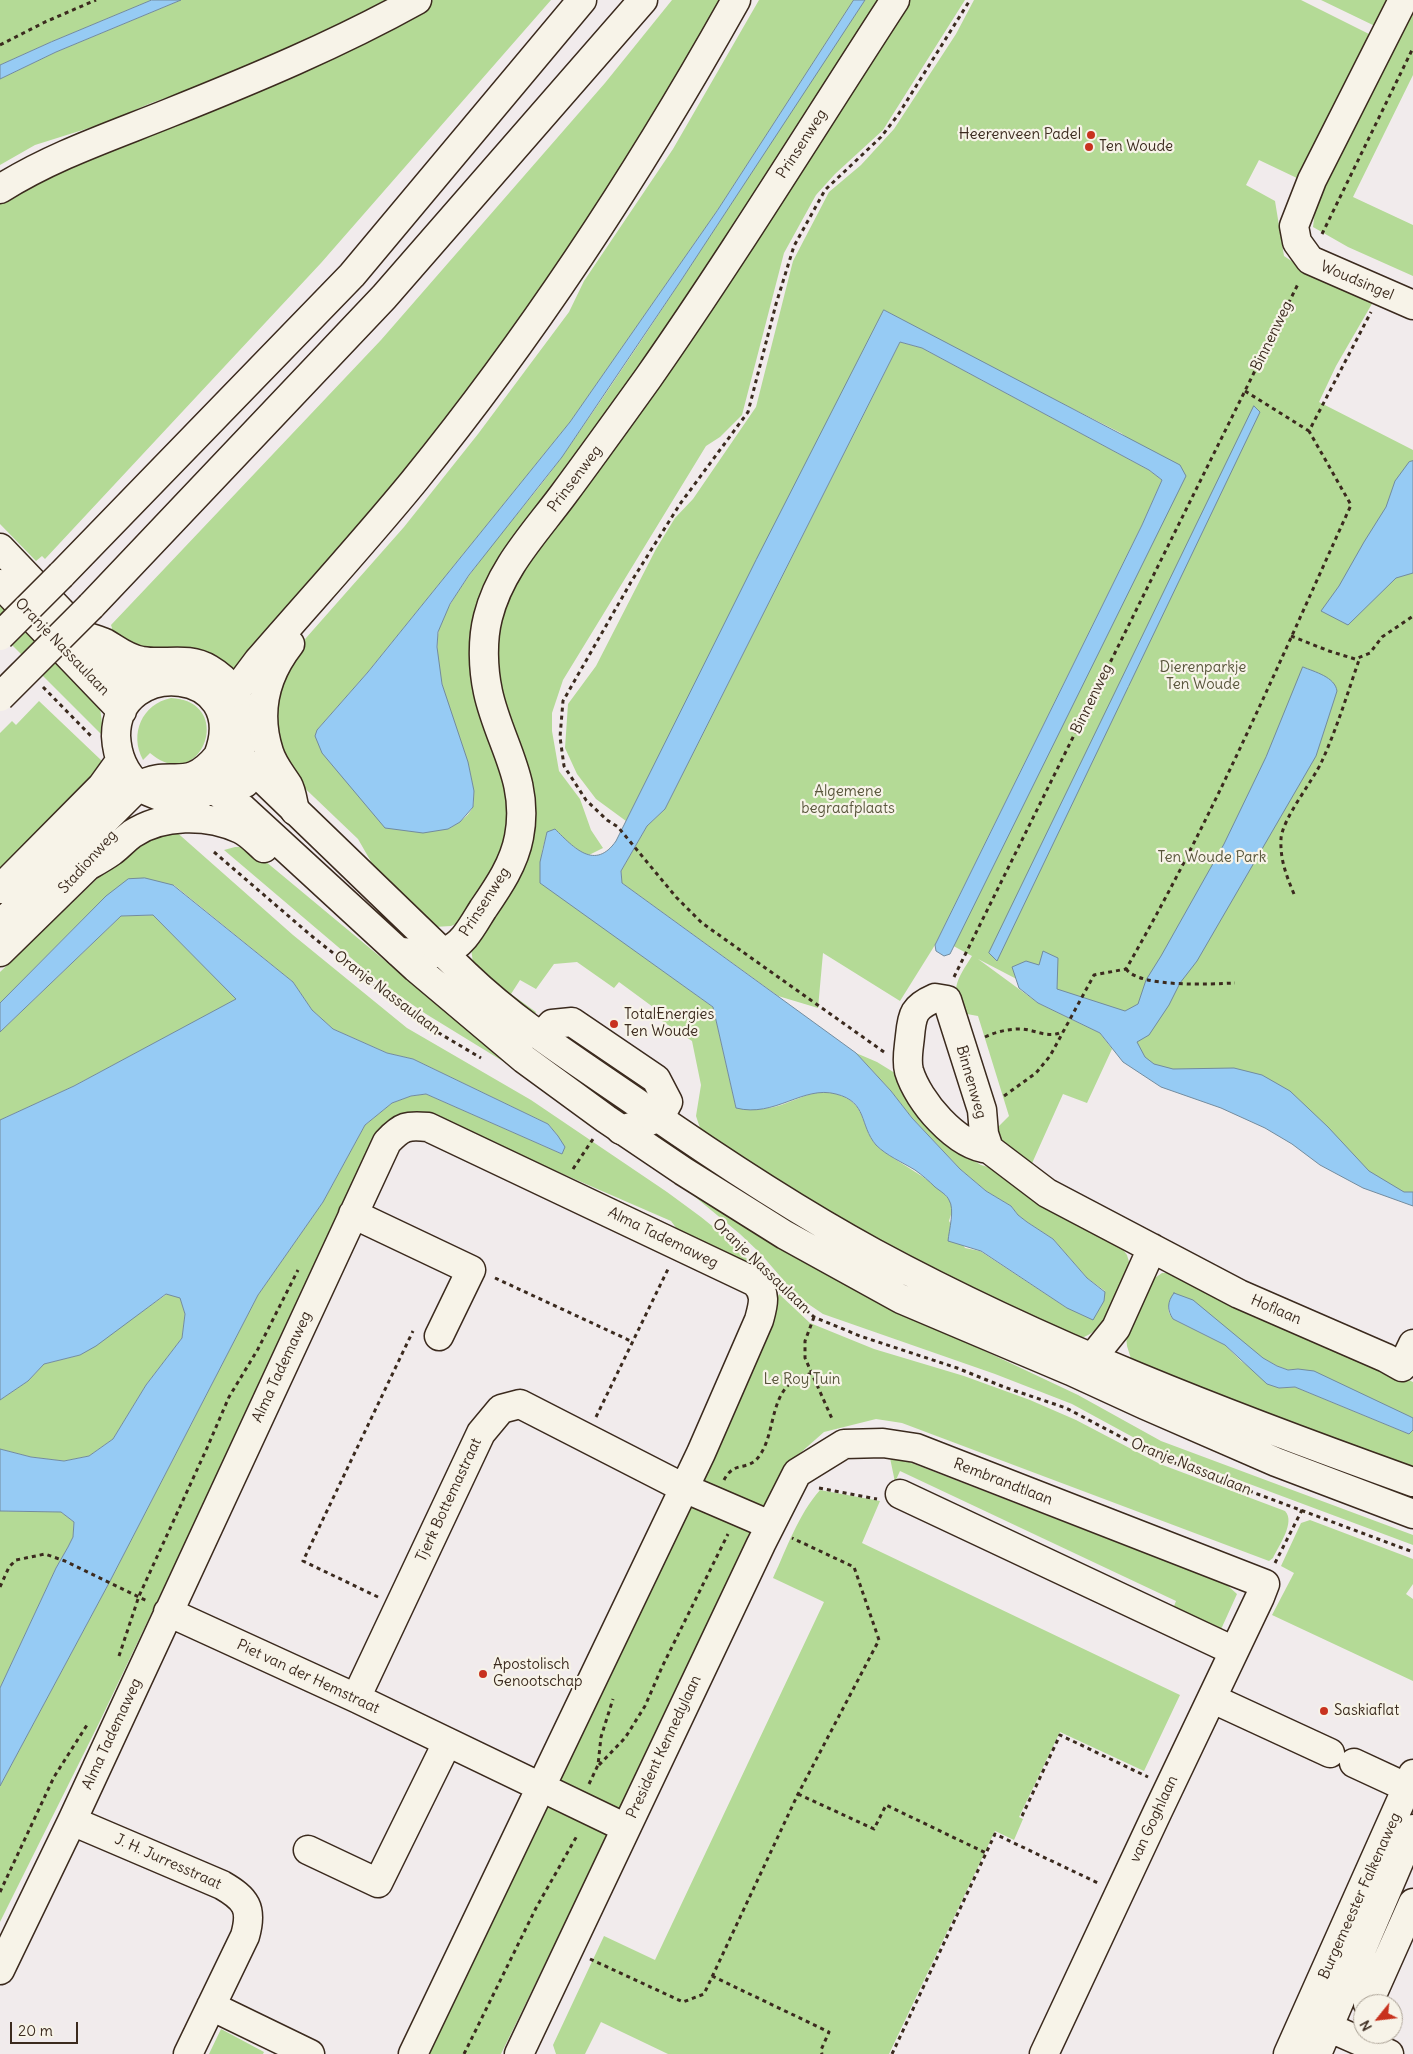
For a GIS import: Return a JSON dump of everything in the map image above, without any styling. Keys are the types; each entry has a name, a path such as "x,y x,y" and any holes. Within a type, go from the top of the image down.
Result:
{"main road":[{"path":"0,189 101,139 277,69 385,18 417,0"},
{"path":"0,636 352,274 582,0"},
{"path":"0,697 91,606 384,297 643,0"},
{"path":"229,760 223,717 216,702 206,692 193,684 167,680 145,687 128,702 122,711 116,731 116,746 120,761 127,774 148,791 165,798 195,797 212,789 229,760 243,742 245,729 243,715 234,693 258,661 415,480 510,354 621,193 707,53 736,0"},
{"name":"Prinsenweg","path":"444,952 466,935 500,884 519,839 521,803 516,770 493,711 485,674 485,642 488,618 503,576 512,561 605,439 692,316 895,0"},
{"name":"Woudsingel","path":"1403,0 1312,180 1294,226 1297,242 1315,249 1382,292 1413,305"},
{"name":"Oranje Nassaulaan","path":"0,548 83,635 100,661 126,680 145,687"},
{"name":"Oranje Nassaulaan","path":"0,584 122,711"},
{"path":"295,618 296,636 271,672 265,692 263,714 269,752 277,770 289,787 295,811"},
{"name":"Oranje Nassaulaan","path":"83,635 104,642 129,658 158,663 192,662 208,668 221,677 234,693"},
{"path":"148,791 154,778 189,778 229,760"},
{"name":"Oranje Nassaulaan","path":"229,760 295,811 444,952 476,985 541,1036 717,1158 794,1207 875,1254 971,1302 1081,1364 1276,1462 1413,1514"},
{"path":"0,889 102,786 120,761"},
{"name":"Oranje Nassaulaan","path":"212,789 242,808 408,960 608,1132 682,1171 785,1235 901,1299 1413,1482"},
{"name":"Stadionweg","path":"0,952 88,866 98,847 140,807 148,791"},
{"name":"Stadionweg","path":"0,926 148,791"},
{"path":"88,866 110,853 132,834 150,825 170,819 194,818 220,822 242,829 389,958 408,960 444,952"},
{"path":"908,1069 912,1016 922,1004 935,998 947,1000"},
{"name":"Binnenweg","path":"947,1000 982,1110 984,1134 989,1149"},
{"name":"Hoflaan","path":"908,1069 915,1087 932,1111 948,1127 969,1144 989,1149 1048,1193 1239,1294 1386,1358 1407,1355"},
{"path":"608,1132 658,1118"},
{"name":"Alma Tademaweg","path":"0,1970 72,1821 387,1142 397,1132 411,1125 428,1127 772,1289"},
{"path":"353,1214 471,1270 439,1336"},
{"path":"1081,1364 1116,1328 1152,1248"},
{"path":"413,2054 701,1453 759,1320 764,1300 772,1289"},
{"name":"Tjerk Bottemastraat","path":"356,1698 481,1433 502,1409 520,1404 684,1488"},
{"name":"Rembrandtlaan","path":"779,1531 797,1473 844,1444 883,1443 916,1448 1265,1584"},
{"path":"684,1488 779,1531"},
{"path":"890,1497 1234,1651"},
{"name":"President Kennedylaan","path":"519,2054 626,1828 779,1531"},
{"name":"van Goghlaan","path":"1044,2054 1169,1786 1213,1699 1265,1584"},
{"name":"Piet van der Hemstraat","path":"168,1612 356,1698 626,1828"},
{"path":"1213,1699 1342,1758 1410,1781"},
{"path":"308,1850 378,1883 447,1743"},
{"name":"Burgemeester Falkenaweg","path":"1288,2054 1339,2031 1410,1781"},
{"name":"J. H. Jurresstraat","path":"72,1821 222,1885 236,1893 247,1905 249,1922 245,1936 188,2054"},
{"name":"Burgemeester Falkenaweg","path":"1317,2054 1339,2031 1413,1828"},
{"path":"1372,1994 1413,1903"},
{"path":"211,2006 310,2054"},
{"path":"1339,2031 1388,2054"}],"path":[{"path":"0,46 45,22 96,0"},
{"path":"908,1069 702,923 676,897 618,827 607,820 586,800 564,766 560,737 563,701 631,582 675,512 748,412 776,304 794,246 825,190 881,137 898,115 970,0"},
{"name":"Binnenweg","path":"947,1000 953,980 964,956 1413,48"},
{"path":"1309,431 1382,292"},
{"path":"982,1110 1036,1073 1050,1056 1094,975 1126,969 1212,806 1351,505 1309,431 1245,391"},
{"path":"1291,636 1356,659 1370,653 1382,637 1413,616"},
{"path":"1294,894 1283,868 1281,837 1288,820 1322,762 1344,706 1360,657"},
{"path":"42,686 98,743"},
{"name":"Oranje Nassaulaan","path":"214,852 314,938 422,1023 482,1059"},
{"path":"1126,969 1129,974 1158,982 1185,984 1235,983"},
{"path":"961,1046 1006,1029 1022,1029 1052,1035 1064,1029"},
{"path":"561,1189 608,1132"},
{"name":"Oranje Nassaulaan","path":"724,1228 753,1254"},
{"path":"586,1438 679,1246"},
{"path":"118,1658 139,1596 229,1397 258,1349 298,1269"},
{"path":"471,1270 506,1281 633,1342"},
{"name":"Oranje Nassaulaan","path":"772,1289 814,1317 860,1336 957,1368 1004,1387 1066,1408 1161,1458 1413,1552"},
{"path":"715,1501 729,1470 749,1466 759,1457 769,1436 776,1406 784,1392 793,1381 811,1373 805,1358 805,1340 814,1317"},
{"path":"399,1607 303,1561 416,1325 439,1336"},
{"path":"816,1488 890,1497"},
{"path":"1265,1584 1302,1510"},
{"path":"578,1806 598,1765 625,1738 645,1706 662,1667 731,1529"},
{"path":"589,1958 683,2002 704,1994 798,1794 878,1640 854,1566 779,1531"},
{"path":"0,1587 12,1563 19,1558 46,1554 118,1586 168,1612"},
{"path":"598,1765 601,1737 616,1691"},
{"path":"0,1892 54,1777 91,1718"},
{"path":"1022,1816 1060,1735 1169,1786"},
{"path":"798,1794 874,1829 886,1805 986,1853"},
{"path":"464,2054 536,1908 578,1834"},
{"path":"892,2054 995,1834 1119,1893"},
{"path":"712,1976 829,2032 821,2050 822,2054"}],"green space":[{"path":"0,0 152,0 0,65"},
{"path":"181,0 397,0 264,64 151,103 108,122 35,145 0,165 0,79 56,52"},
{"path":"433,0 551,0 321,263 45,559 42,556 36,561 0,524 0,200 390,24"},
{"path":"672,0 728,0 639,150 467,399 235,674 162,650 130,644 109,632 112,628 111,625 381,340 605,83"},
{"path":"759,0 854,0 717,211 570,422 368,672 317,730 448,829 469,814 474,798 470,772 448,705 439,670 438,635 445,614 468,577 551,472 603,398 865,0 885,0 485,603 510,776 507,846 463,921 451,926 434,927 385,886 358,839 292,776 271,721 291,658 306,638 404,527 478,434 569,312 584,281 673,149"},
{"path":"908,0 965,0 883,130 835,174 816,195 784,253 742,415 720,437 706,446 563,680 552,713 552,731 559,771 580,799 591,830 603,848 587,856 570,844 555,829 547,833 542,851 540,882 713,1007 736,1108 769,1108 820,1092 828,1092 846,1098 853,1103 862,1115 867,1130 876,1145 941,1190 948,1198 952,1206 949,1221 965,1248 980,1251 1067,1308 1105,1291 1087,1278 1053,1239 1027,1222 1011,1206 986,1191 960,1169 912,1118 891,1091 856,1053 877,1062 903,1078 953,1148 981,1165 995,1169 1118,1243 1127,1255 1130,1265 1118,1295 1100,1325 1081,1338 1069,1338 916,1269 703,1137 696,1116 701,1085 692,1041 650,1013 653,1007 619,982 614,988 577,962 554,964 536,989 520,980 511,994 536,1012 533,1017 473,963 471,948 517,869 504,715 493,651 504,593"},
{"path":"974,0 1301,0 1373,36 1299,179 1259,160 1246,185 1275,201 1284,256 1311,274 1373,302 1336,366 1319,402 1413,450 1413,1199 1375,1185 1299,1119 1142,1065 1082,1013 978,959 1038,1003 1100,1033 1112,1049 1087,1103 1063,1094 1029,1170 998,1145 995,1130 1009,1116 978,1016 961,1013 956,996 959,977 972,956 946,942 1175,474 1121,433 964,354 884,310 626,821 596,799 577,774 565,748 568,704 596,666 656,549 675,518 693,499 756,407 793,261 829,192 861,165 894,129 956,34"},
{"path":"1321,0 1391,0 1377,27"},
{"path":"1413,9 1413,75 1353,197 1413,225 1413,276 1348,247 1313,227 1317,195"},
{"name":"Algemene begraafplaats","path":"900,342 922,348 1149,470 1162,480 1142,525 935,945 900,1001 823,953 818,1008 778,996 622,883 621,871 647,826 665,809"},
{"path":"0,602 100,708 101,734 0,633"},
{"path":"171,698 191,703 203,714 207,728 204,743 196,756 184,763 168,763 150,753 143,760 137,740 141,722 152,707 161,701"},
{"path":"39,701 102,761 94,778 0,881 0,733 12,721 16,725"},
{"path":"173,829 293,935 407,1028 531,1100 667,1192 727,1238 749,1261 759,1278 680,1233 671,1221 434,1118 421,1115 301,1300 99,1723 0,1922 0,1786 109,1583 258,1295 323,1202 365,1125 392,1103 411,1096 426,1094 562,1154 558,1136 548,1124 413,1059 387,1053 333,1029 312,1010 293,982 174,885 106,896 0,1003 0,972 129,848"},
{"path":"245,847 259,856 514,1068 426,1014 377,980 224,850"},
{"path":"153,915 237,999 74,1086 0,1120 0,1032 121,916"},
{"path":"677,1182 900,1311 1078,1395 1161,1441 1413,1535 1413,1545 1153,1448 1072,1404 995,1374 823,1314 798,1297 760,1253"},
{"path":"1162,1273 1178,1273 1413,1382 1413,1418 1298,1369 1288,1370 1277,1366 1168,1306 1169,1313 1173,1319 1225,1345 1241,1361 1279,1388 1295,1387 1409,1434 1413,1430 1413,1475 1132,1362 1126,1336 1149,1282"},
{"path":"167,1294 180,1297 185,1314 182,1338 146,1385 113,1439 89,1456 64,1461 31,1457 0,1449 0,1400 28,1381 44,1364 80,1355"},
{"name":"Le Roy Tuin","path":"779,1294 810,1323 874,1349 964,1376 1030,1400 1076,1420 1160,1464 1285,1511 1288,1521 1282,1541 1273,1558 1269,1561 902,1423 876,1419 824,1432 790,1462 501,2054 422,2054"},
{"path":"890,1458 909,1462 1227,1585 1237,1594 1218,1636 1171,1614 1176,1601 900,1471 895,1482"},
{"path":"820,1490 880,1501 862,1543 1180,1695 1144,1771 1060,1732 1019,1817 1023,1819 1014,1840 995,1831 889,2054 668,2054 601,2022 585,2054 556,2054 553,2045 604,1936 655,1960 824,1602 773,1578 799,1521"},
{"path":"0,1511 61,1512 74,1522 73,1537 56,1568 0,1688"},
{"path":"1310,1520 1413,1559 1413,1584 1406,1594 1413,1599 1413,1681 1272,1615 1294,1573 1281,1566 1301,1523"},
{"path":"221,2029 264,2052 263,2054 209,2054"}],"water":[{"path":"152,0 181,0 56,52 0,79 0,65"},
{"path":"854,0 865,0 680,282 562,457 469,575 450,604 438,632 437,647 442,684 468,762 474,791 473,807 460,822 448,829 423,833 385,828 322,753 315,736 317,730 368,672 570,422 717,211"},
{"path":"884,310 1180,465 1186,476 950,954 944,956 936,951 935,945 1142,525 1162,480 1149,470 922,348 900,342 665,809 647,826 621,871 622,883 856,1053 891,1091 912,1118 960,1169 986,1191 1011,1206 1027,1222 1053,1239 1087,1278 1105,1292 1104,1301 1093,1320 1067,1308 981,1251 948,1241 952,1209 948,1198 918,1172 880,1149 867,1130 858,1108 846,1098 824,1092 800,1097 763,1109 736,1108 713,1007 540,883 540,862 547,832 555,829 577,849 592,855 608,850 616,841 756,560"},
{"path":"1254,406 1260,412 997,961 989,953"},
{"path":"1413,461 1413,573 1396,578 1348,625 1321,611 1339,586 1386,507 1395,481 1409,462"},
{"path":"1303,667 1329,679 1333,682 1337,691 1316,756 1197,961 1180,983 1169,1005 1149,1035 1137,1042 1145,1057 1154,1064 1173,1069 1234,1068 1262,1075 1290,1091 1328,1127 1369,1171 1404,1192 1413,1192 1413,1206 1363,1188 1320,1165 1292,1144 1265,1128 1221,1108 1161,1087 1123,1062 1100,1033 1038,1003 1019,988 1012,967 1026,961 1039,965 1043,951 1058,958 1057,989 1125,1011 1138,1004 1146,980 1224,844 1266,757"},
{"path":"145,878 173,885 293,982 312,1010 333,1029 387,1053 413,1059 548,1124 565,1147 562,1154 426,1094 411,1096 392,1103 365,1125 323,1202 258,1295 109,1583 0,1786 0,1688 56,1568 73,1537 74,1522 61,1512 0,1511 0,1449 31,1457 64,1461 89,1456 113,1439 146,1385 182,1338 185,1314 180,1298 166,1294 96,1346 80,1355 44,1364 28,1381 0,1400 0,1120 74,1086 236,999 153,915 121,916 0,1032 0,1003 106,896 128,879"},
{"path":"1174,1293 1193,1300 1263,1358 1288,1370 1314,1371 1409,1416 1413,1418 1413,1430 1409,1434 1295,1387 1279,1388 1267,1384 1225,1345 1173,1319 1169,1306"}],"place":[{"name":"Heerenveen Padel","path":"1091,135"},
{"name":"Ten Woude","path":"1089,147"},
{"name":"TotalEnergies Ten Woude","path":"614,1024"},
{"name":"Apostolisch Genootschap","path":"483,1674"},
{"name":"Saskiaflat","path":"1324,1711"}],"park label":[{"name":"Dierenparkje Ten Woude","path":"1203,676"},
{"name":"Ten Woude Park","path":"1212,858"}]}
